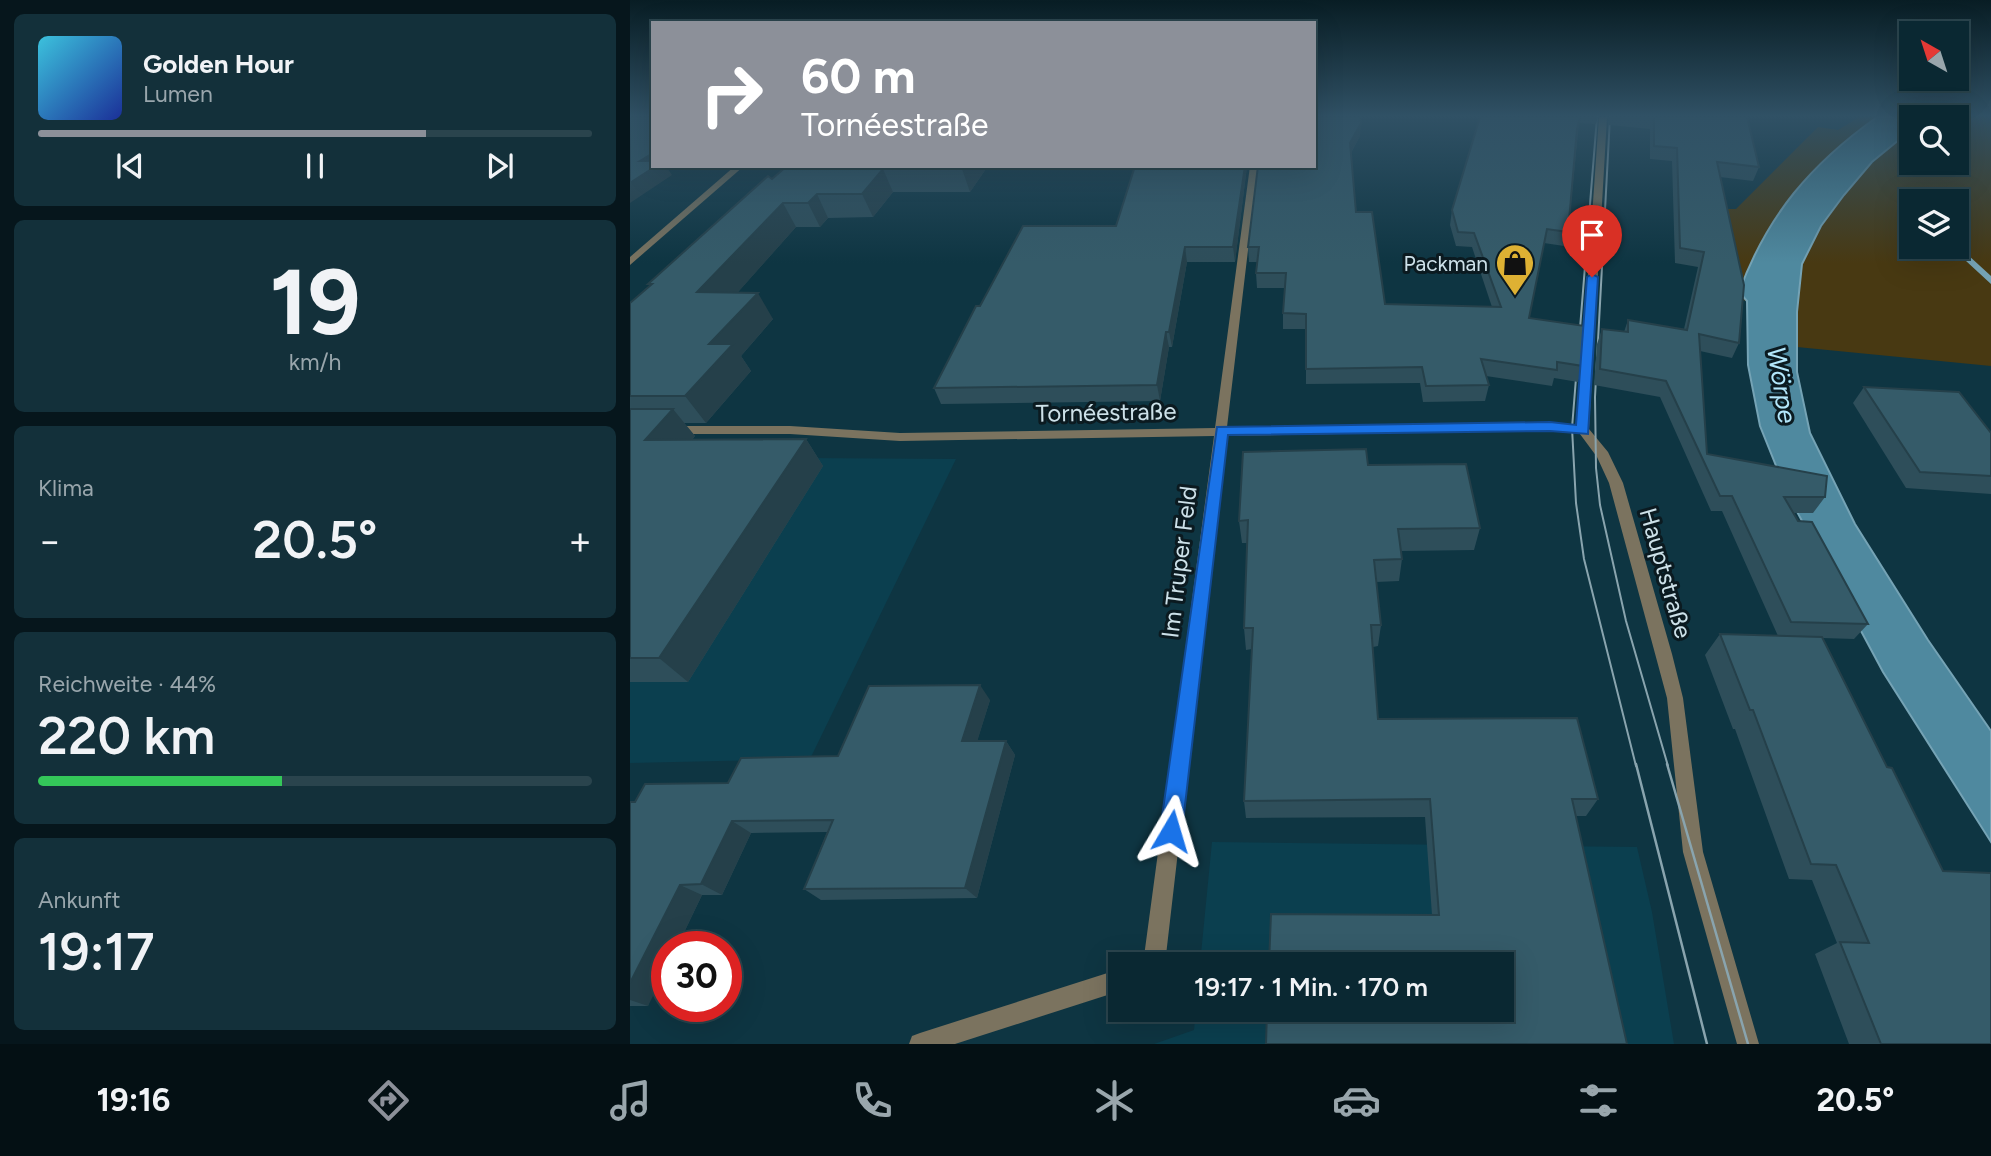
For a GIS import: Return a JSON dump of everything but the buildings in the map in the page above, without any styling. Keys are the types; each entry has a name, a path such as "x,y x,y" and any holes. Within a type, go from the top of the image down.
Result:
{"street":[{"path":"1583,430 1600,166"},
{"path":"630,262 738,168"},
{"name":"Im Truper Feld","path":"1156,952 1254,168"},
{"name":"Tornéestraße","path":"657,429 790,430 900,437 1550,426 1583,430"},
{"name":"Hauptstraße","path":"1583,430 1603,455 1616,483 1664,654 1675,698 1693,852 1748,1044"},
{"path":"920,1044 1108,984"}],"shaded area":[{"path":"1779,166 1819,166 1794,193 1763,238 1739,291 1747,301 1698,291 1724,209 1736,209"},
{"path":"1870,166 1899,166 1899,175 1969,175 1969,166 1991,166 1991,366 1797,347 1798,296 1802,266 1818,230 1846,191"},
{"path":"630,457 956,459 810,759 630,763"},
{"path":"1212,842 1637,847 1652,912 1674,1044 1154,1044 1194,1030 1195,1022 1514,1022 1514,952 1201,952"}],"water":[{"name":"Wörpe","path":"1819,166 1869,166 1821,226 1802,264 1797,312 1797,372 1810,433 1855,524 1928,640 1991,731 1991,842 1883,672 1787,493 1760,426 1748,365 1747,301 1739,292 1763,239 1794,193"}],"waterway":[{"path":"1968,259 1991,281"}],"tram line":[{"path":"1593,166 1572,428 1576,503 1584,559 1636,766"},
{"path":"1607,166 1595,397 1596,468 1600,505 1626,621 1668,766"},
{"path":"1636,764 1707,1044"},
{"path":"1667,764 1748,1044"}],"place":[{"name":"Packman","path":"1515,297"}],"route":[{"path":"1171,831 1222,431 1550,426 1583,430 1592,277"}]}
